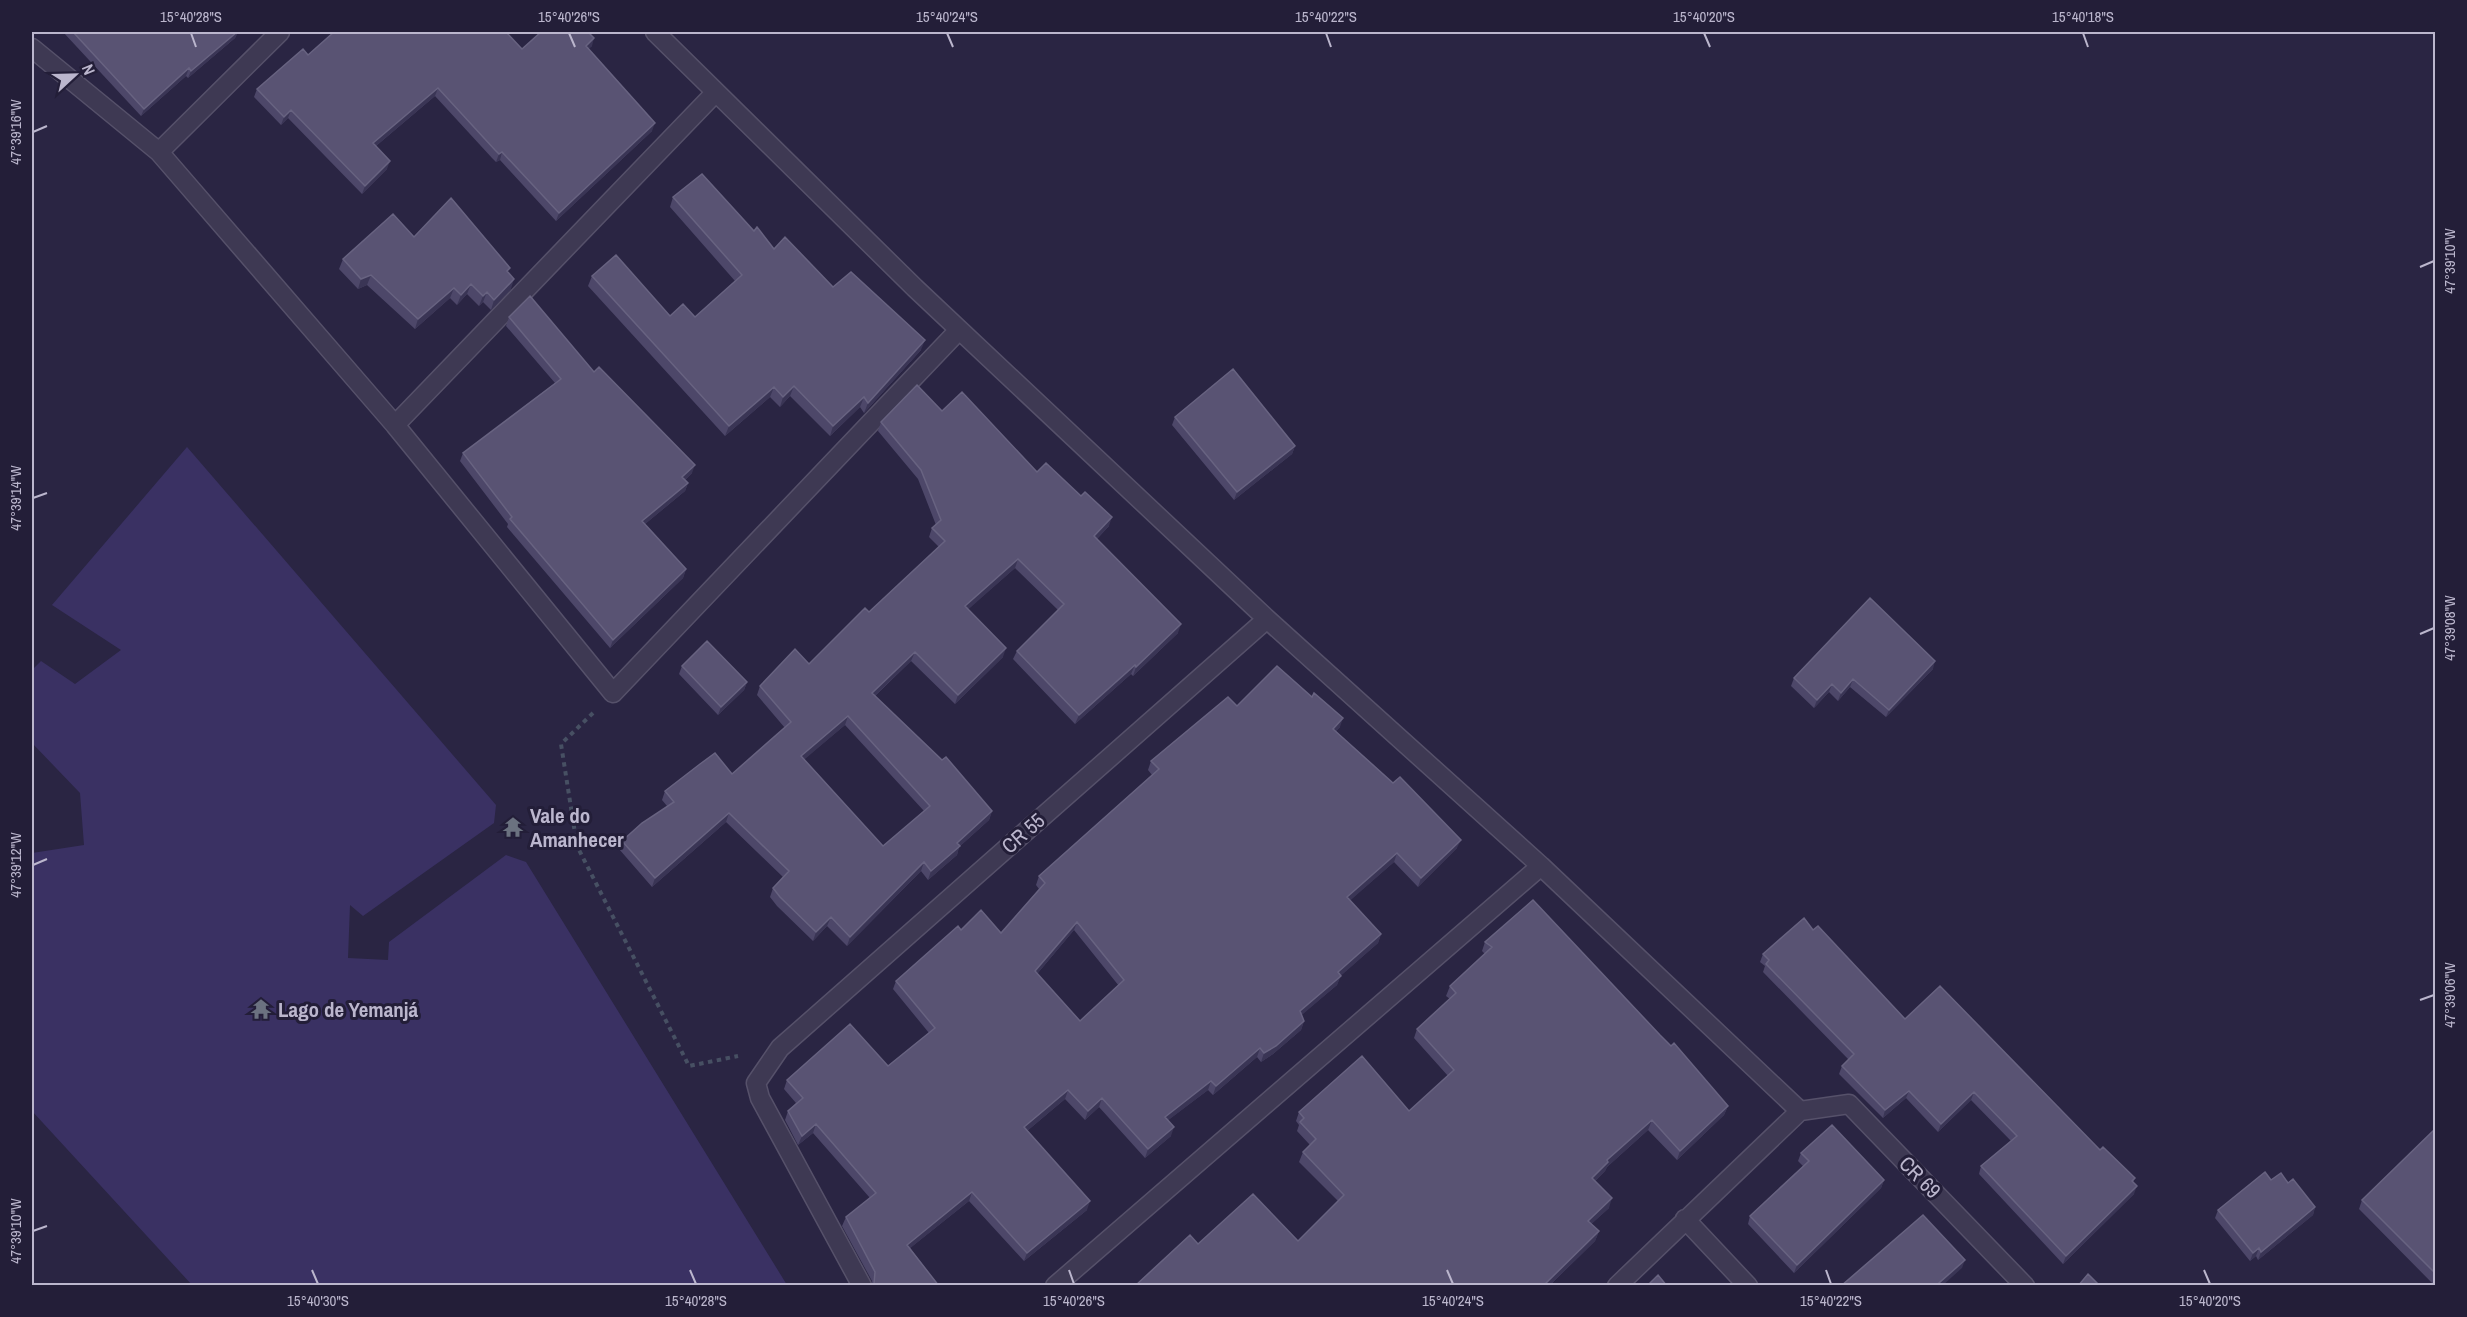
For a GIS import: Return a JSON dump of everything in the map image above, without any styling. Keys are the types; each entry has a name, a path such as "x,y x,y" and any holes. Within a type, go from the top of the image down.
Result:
{"street":[{"path":"159,152 280,32"},
{"path":"655,32 959,330 1267,619 1541,866 1800,1111 1685,1218 1617,1286"},
{"path":"32,48 159,152 395,425 613,693 959,330"},
{"path":"395,425 716,92"},
{"name":"CR 55","path":"862,1286 756,1089 756,1083 780,1048 1267,619"},
{"path":"1055,1286 1541,866"},
{"name":"CR 69","path":"1800,1111 1850,1104 2025,1286"},
{"path":"1685,1218 1748,1286"}],"path":[{"path":"613,693 561,744 577,846 688,1066 780,1048"}],"shaded area":[{"name":"Lago de Yemanjá","path":"187,447 496,805 494,823 363,916 350,905 348,958 388,960 389,942 506,855 526,862 787,1285 192,1285 32,1111 32,853 84,845 80,793 32,743 32,670 41,661 75,684 121,650 52,605"}],"building":[{"path":"73,32 237,32 191,71 189,68 144,109"},
{"path":"334,32 506,32 522,49 541,32 588,32 594,38 586,46 655,123 559,213 502,152 499,154 495,150 438,88 373,143 390,161 365,186 291,110 284,117 257,89 303,49 308,55"},
{"path":"702,174 754,231 757,227 774,249 785,237 833,287 851,272 925,340 868,403 864,397 833,426 794,386 783,397 774,387 729,426 592,276 616,255 670,316 683,304 695,317 742,275 673,197"},
{"path":"451,198 510,268 507,271 514,279 494,300 487,292 483,296 471,284 461,295 454,288 418,319 371,275 361,279 343,259 393,214 414,237"},
{"path":"530,296 594,372 599,367 695,465 682,477 688,483 642,521 686,569 613,640 510,519 512,517 463,453 561,379 509,317"},
{"path":"1233,369 1295,446 1237,492 1175,417"},
{"path":"917,385 942,411 962,392 1037,472 1046,463 1081,496 1085,492 1112,517 1094,536 1181,624 1136,667 1135,665 1079,715 1017,651 1064,604 1018,559 965,606 1006,648 958,695 915,652 872,693 942,760 946,757 992,811 957,843 960,846 931,871 924,862 850,937 831,917 816,932 780,897 773,888 789,871 729,813 655,878 622,841 642,823 674,802 665,791 715,753 732,774 791,722 760,686 795,649 809,664 865,608 869,612 945,541 932,528 941,520 921,470 881,422","holes":["848,716 930,806 883,846 801,756"]},
{"path":"1870,598 1935,661 1889,710 1853,679 1841,693 1832,684 1817,700 1794,678"},
{"path":"707,641 747,682 721,707 682,666"},
{"path":"1277,666 1312,697 1314,693 1343,718 1333,729 1393,783 1400,777 1461,840 1421,878 1397,853 1347,897 1381,934 1338,972 1341,976 1300,1011 1304,1021 1276,1046 1264,1053 1260,1048 1216,1086 1211,1081 1165,1117 1174,1127 1148,1149 1102,1098 1088,1111 1068,1090 1024,1127 1090,1201 1027,1253 972,1192 907,1245 939,1286 875,1286 875,1272 846,1217 876,1193 816,1124 802,1136 788,1111 803,1098 787,1080 850,1024 888,1066 935,1028 896,981 958,926 961,930 981,910 1001,933 1045,883 1039,876 1159,769 1151,761 1228,697 1237,706","holes":["1077,922 1124,980 1080,1021 1035,971"]},
{"path":"1533,900 1660,1035 1671,1046 1674,1043 1728,1106 1680,1151 1652,1120 1607,1160 1608,1162 1592,1178 1612,1198 1588,1221 1599,1231 1543,1286 1135,1286 1190,1235 1198,1244 1253,1194 1298,1241 1344,1195 1303,1152 1316,1139 1300,1122 1304,1118 1299,1112 1362,1056 1409,1111 1454,1070 1417,1029 1456,993 1450,986 1492,947 1485,942"},
{"path":"1804,918 1813,930 1818,926 1905,1019 1940,986 2100,1150 2103,1147 2135,1178 2132,1181 2137,1186 2066,1256 1981,1166 2017,1136 1974,1092 1941,1124 1909,1091 1885,1110 1842,1066 1854,1054 1766,964 1769,960 1763,954"},
{"path":"1832,1125 1884,1180 1797,1265 1750,1216 1809,1161 1801,1153"},
{"path":"2436,1128 2436,1274 2362,1200"},
{"path":"2265,1172 2271,1180 2281,1173 2288,1183 2293,1179 2315,1207 2261,1252 2259,1248 2253,1253 2218,1210"},
{"path":"1923,1215 1965,1260 1939,1283 1941,1286 1841,1286"},
{"path":"2088,1274 2100,1286 2078,1286"},
{"path":"1658,1275 1667,1286 1647,1286"}],"place":[{"name":"Vale do Amanhecer","path":"513,827"},
{"name":"Lago de Yemanjá","path":"261,1009"}]}
